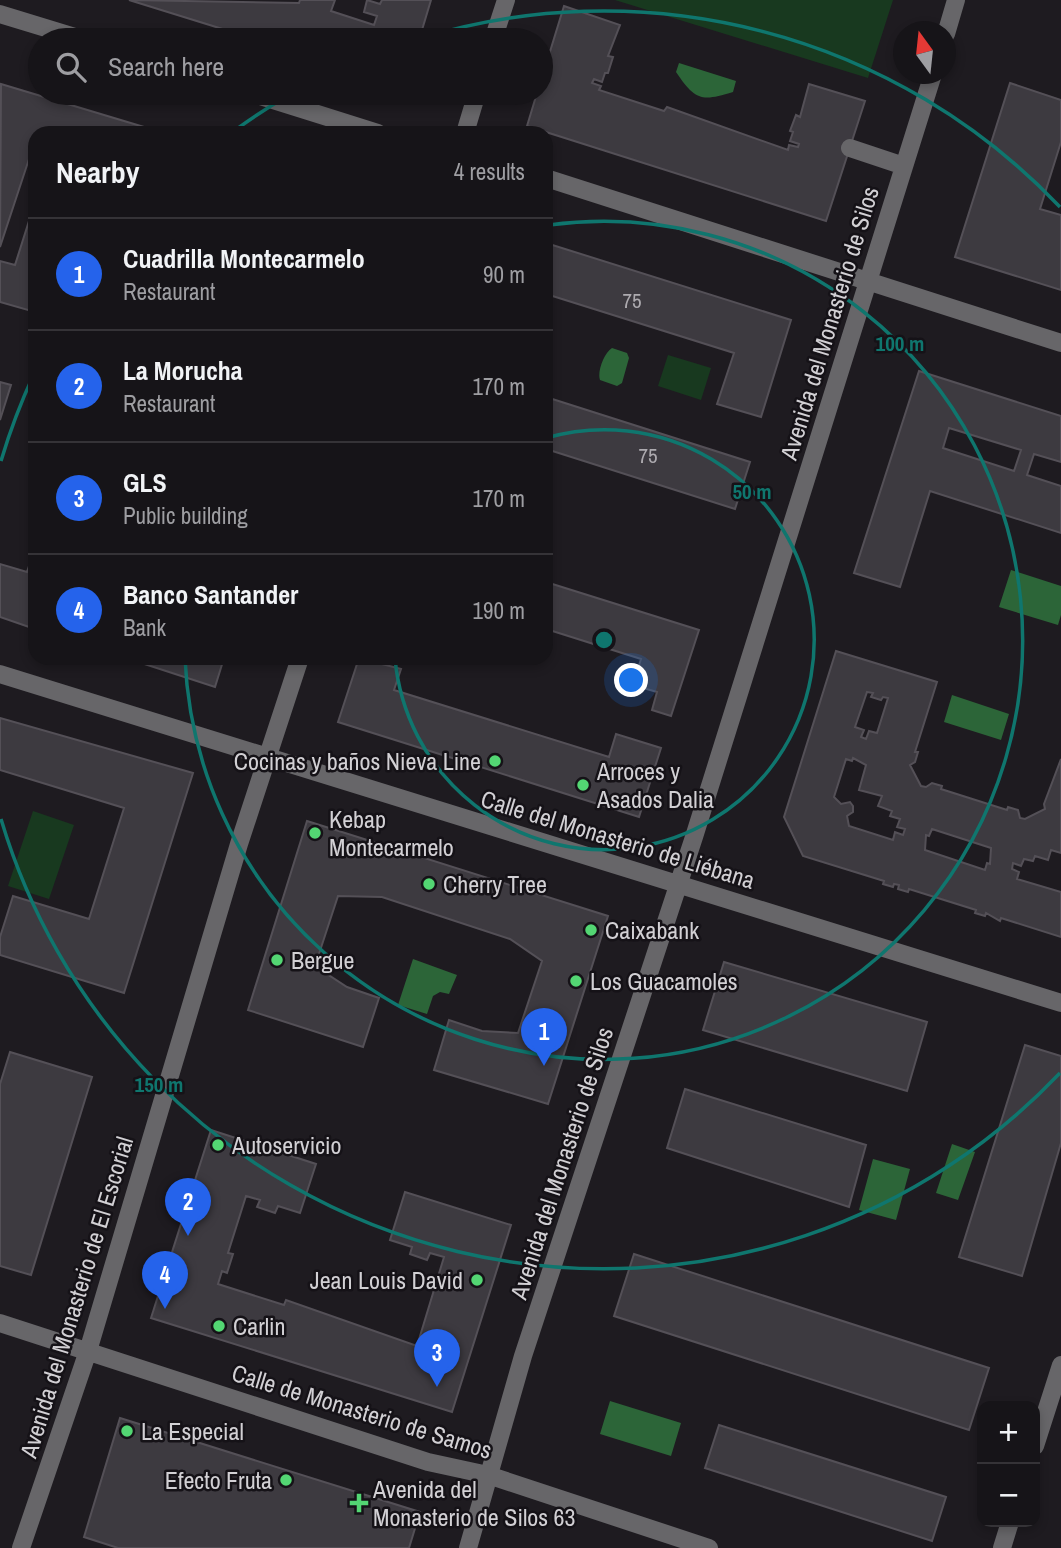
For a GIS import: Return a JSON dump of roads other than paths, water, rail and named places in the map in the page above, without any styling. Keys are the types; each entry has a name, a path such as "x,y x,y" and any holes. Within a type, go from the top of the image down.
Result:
{"street":[{"path":"498,28 506,0"},
{"path":"950,21 956,0"},
{"path":"0,14 46,28"},
{"name":"Avenida del Monasterio de Silos","path":"468,1548 523,1356 678,881 930,84"},
{"path":"289,105 356,126"},
{"path":"468,126 474,105"},
{"path":"850,148 904,166"},
{"path":"553,180 1061,342"},
{"name":"Avenida del Monasterio de El Escorial","path":"21,1548 88,1351 267,757 298,665"},
{"name":"Calle del Monasterio de Liébana","path":"0,674 618,866 678,881 1061,1003"},
{"name":"Calle de Monasterio de Samos","path":"0,1323 428,1462 488,1475 709,1548"},
{"path":"1040,1430 1061,1365"},
{"path":"1002,1548 1008,1527"}],"place":[{"name":"Cocinas y baños Nieva Line","path":"495,761"},
{"name":"Arroces y Asados Dalia","path":"583,785"},
{"name":"Kebap Montecarmelo","path":"315,833"},
{"name":"Cherry Tree","path":"429,884"},
{"name":"Caixabank","path":"591,930"},
{"name":"Bergue","path":"277,960"},
{"name":"Los Guacamoles","path":"576,981"},
{"name":"Cuadrilla Montecarmelo","path":"544,1066"},
{"name":"Autoservicio","path":"218,1145"},
{"name":"La Morucha","path":"188,1236"},
{"name":"Jean Louis David","path":"477,1280"},
{"name":"Banco Santander","path":"165,1309"},
{"name":"Carlin","path":"219,1326"},
{"name":"GLS","path":"437,1387"},
{"name":"La Especial","path":"127,1431"},
{"name":"Efecto Fruta","path":"286,1480"},
{"name":"Avenida del Monasterio de Silos 63","path":"359,1503"}]}
